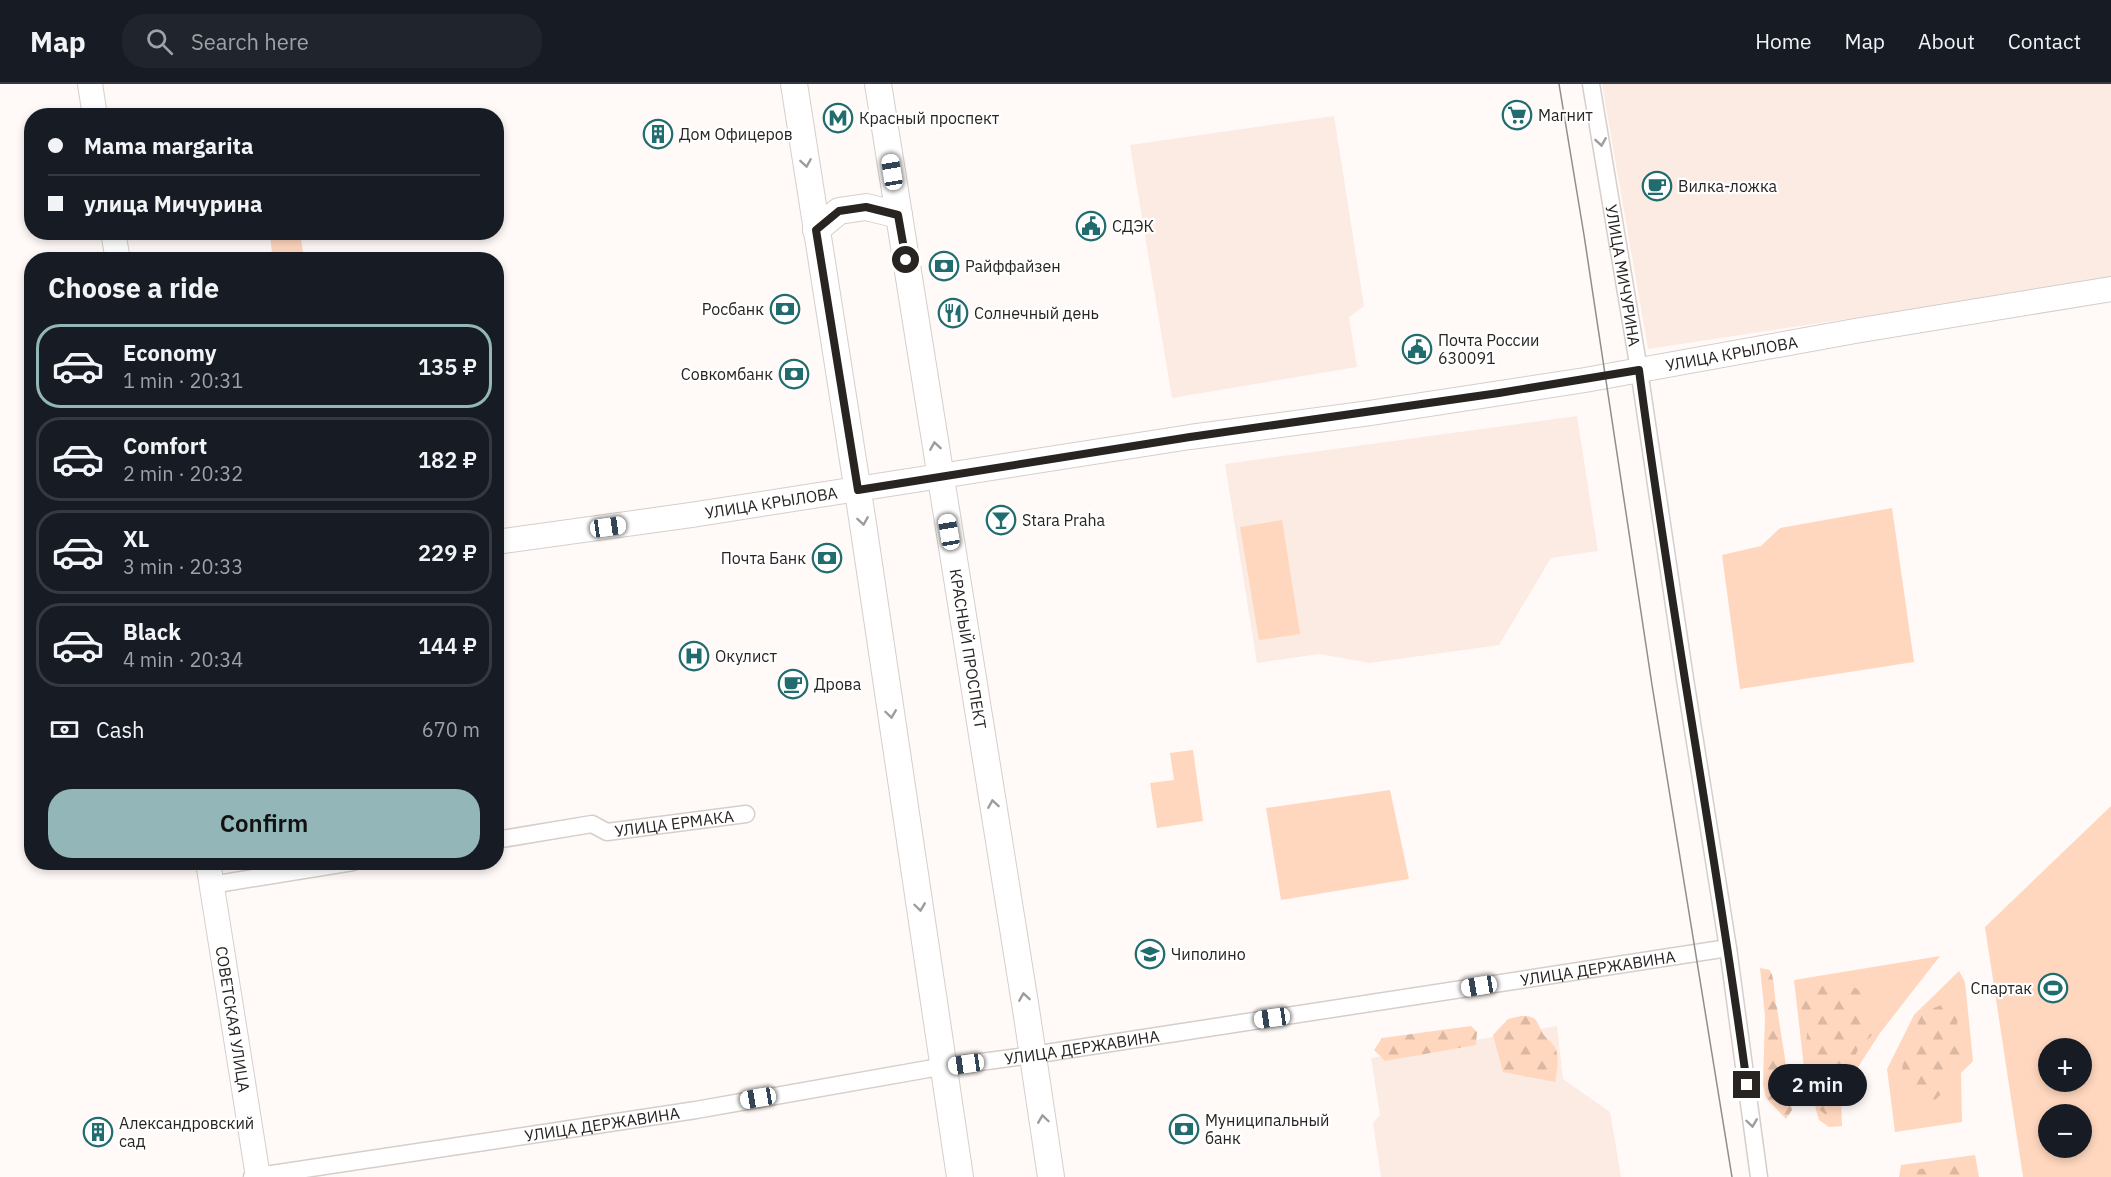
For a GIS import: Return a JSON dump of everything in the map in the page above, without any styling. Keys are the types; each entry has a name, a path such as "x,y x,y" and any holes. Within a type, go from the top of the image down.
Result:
{"main road":[{"path":"794,84 858,490 960,1177"},
{"name":"КРАСНЫЙ ПРОСПЕКТ","path":"878,84 1051,1177"},
{"path":"816,230 839,211 866,207 898,215"}],"street":[{"path":"90,84 94,108"},
{"name":"УЛИЦА МИЧУРИНА","path":"1591,84 1639,370 1728,948 1759,1177"},
{"name":"УЛИЦА КРЫЛОВА","path":"504,541 858,490 1190,437 1381,411 1639,370 1866,329 2111,289"},
{"name":"УЛИЦА ЕРМАКА","path":"504,839 592,824 607,832 746,814"},
{"path":"210,874 258,870"},
{"name":"СОВЕТСКАЯ УЛИЦА","path":"210,874 256,1177"},
{"name":"УЛИЦА ДЕРЖАВИНА","path":"256,1177 696,1110 862,1079 1033,1055 1728,948"}],"shaded area":[{"path":"1602,84 2111,84 2111,279 1648,349"},
{"path":"1334,116 1364,306 1349,317 1357,367 1172,398 1130,145"},
{"path":"1577,416 1598,551 1551,558 1499,645 1370,663 1319,654 1257,663 1225,464"},
{"path":"1557,1026 1563,1079 1610,1112 1621,1177 1381,1177 1373,1123 1380,1115 1371,1058"}],"green space":[{"path":"271,240 301,240 303,252 272,252"},
{"path":"1892,508 1914,662 1740,689 1722,555 1761,546 1780,528"},
{"path":"1282,520 1300,634 1259,640 1240,527"},
{"path":"1193,750 1203,821 1157,828 1150,783 1174,780 1170,753"},
{"path":"1390,790 1409,879 1281,900 1266,808"},
{"name":"Спартак","path":"2111,806 2111,1177 2023,1177 1985,927"},
{"path":"1940,956 1880,1033 1849,1081 1841,1097 1842,1126 1829,1127 1819,1120 1804,1067 1794,980"},
{"path":"1760,968 1770,970 1773,979 1792,1110 1786,1119 1766,1098 1763,1084 1765,1016"},
{"path":"1959,971 1965,982 1973,1061 1961,1073 1962,1122 1895,1132 1887,1069 1914,1015"},
{"path":"1815,983 1839,983 1853,987 1865,995 1870,1002 1863,1011 1861,1019 1864,1027 1872,1035 1858,1049 1847,1077 1833,1092 1836,1102 1835,1113 1825,1114 1817,1108 1806,1045 1808,1025 1800,1005 1806,997 1807,988"},
{"path":"1952,1001 1959,1009 1957,1029 1964,1055 1963,1060 1960,1064 1937,1074 1941,1083 1941,1094 1934,1101 1915,1099 1907,1091 1902,1074 1907,1046 1923,1012"},
{"path":"1521,1016 1535,1020 1543,1034 1555,1047 1558,1060 1555,1082 1503,1072 1493,1035 1508,1019"},
{"path":"1471,1026 1477,1032 1476,1045 1385,1061 1374,1050 1382,1038"},
{"path":"1975,1155 1979,1177 1899,1177 1901,1165"},
{"path":"1952,1165 1973,1177 1907,1177 1912,1170"}],"tram line":[{"path":"1559,84 1652,685 1732,1177"}],"place":[{"name":"Магнит","path":"1517,115"},
{"name":"Красный проспект","path":"838,118"},
{"name":"Дом Офицеров","path":"658,134"},
{"name":"Вилка-ложка","path":"1657,186"},
{"name":"СДЭК","path":"1091,226"},
{"name":"Райффайзен","path":"944,266"},
{"name":"Росбанк","path":"785,309"},
{"name":"Солнечный день","path":"953,313"},
{"name":"Почта России 630091","path":"1417,349"},
{"name":"Совкомбанк","path":"794,374"},
{"name":"Stara Praha","path":"1001,520"},
{"name":"Почта Банк","path":"827,558"},
{"name":"Окулист","path":"694,656"},
{"name":"Дрова","path":"793,684"},
{"name":"Чиполино","path":"1150,954"},
{"name":"Спартак","path":"2053,988"},
{"name":"Муниципальный банк","path":"1184,1129"},
{"name":"Александровский сад","path":"98,1132"}],"route":[{"path":"906,260 898,215 866,207 839,211 816,230 858,490 1190,437 1370,413 1639,370 1747,1085"}]}
